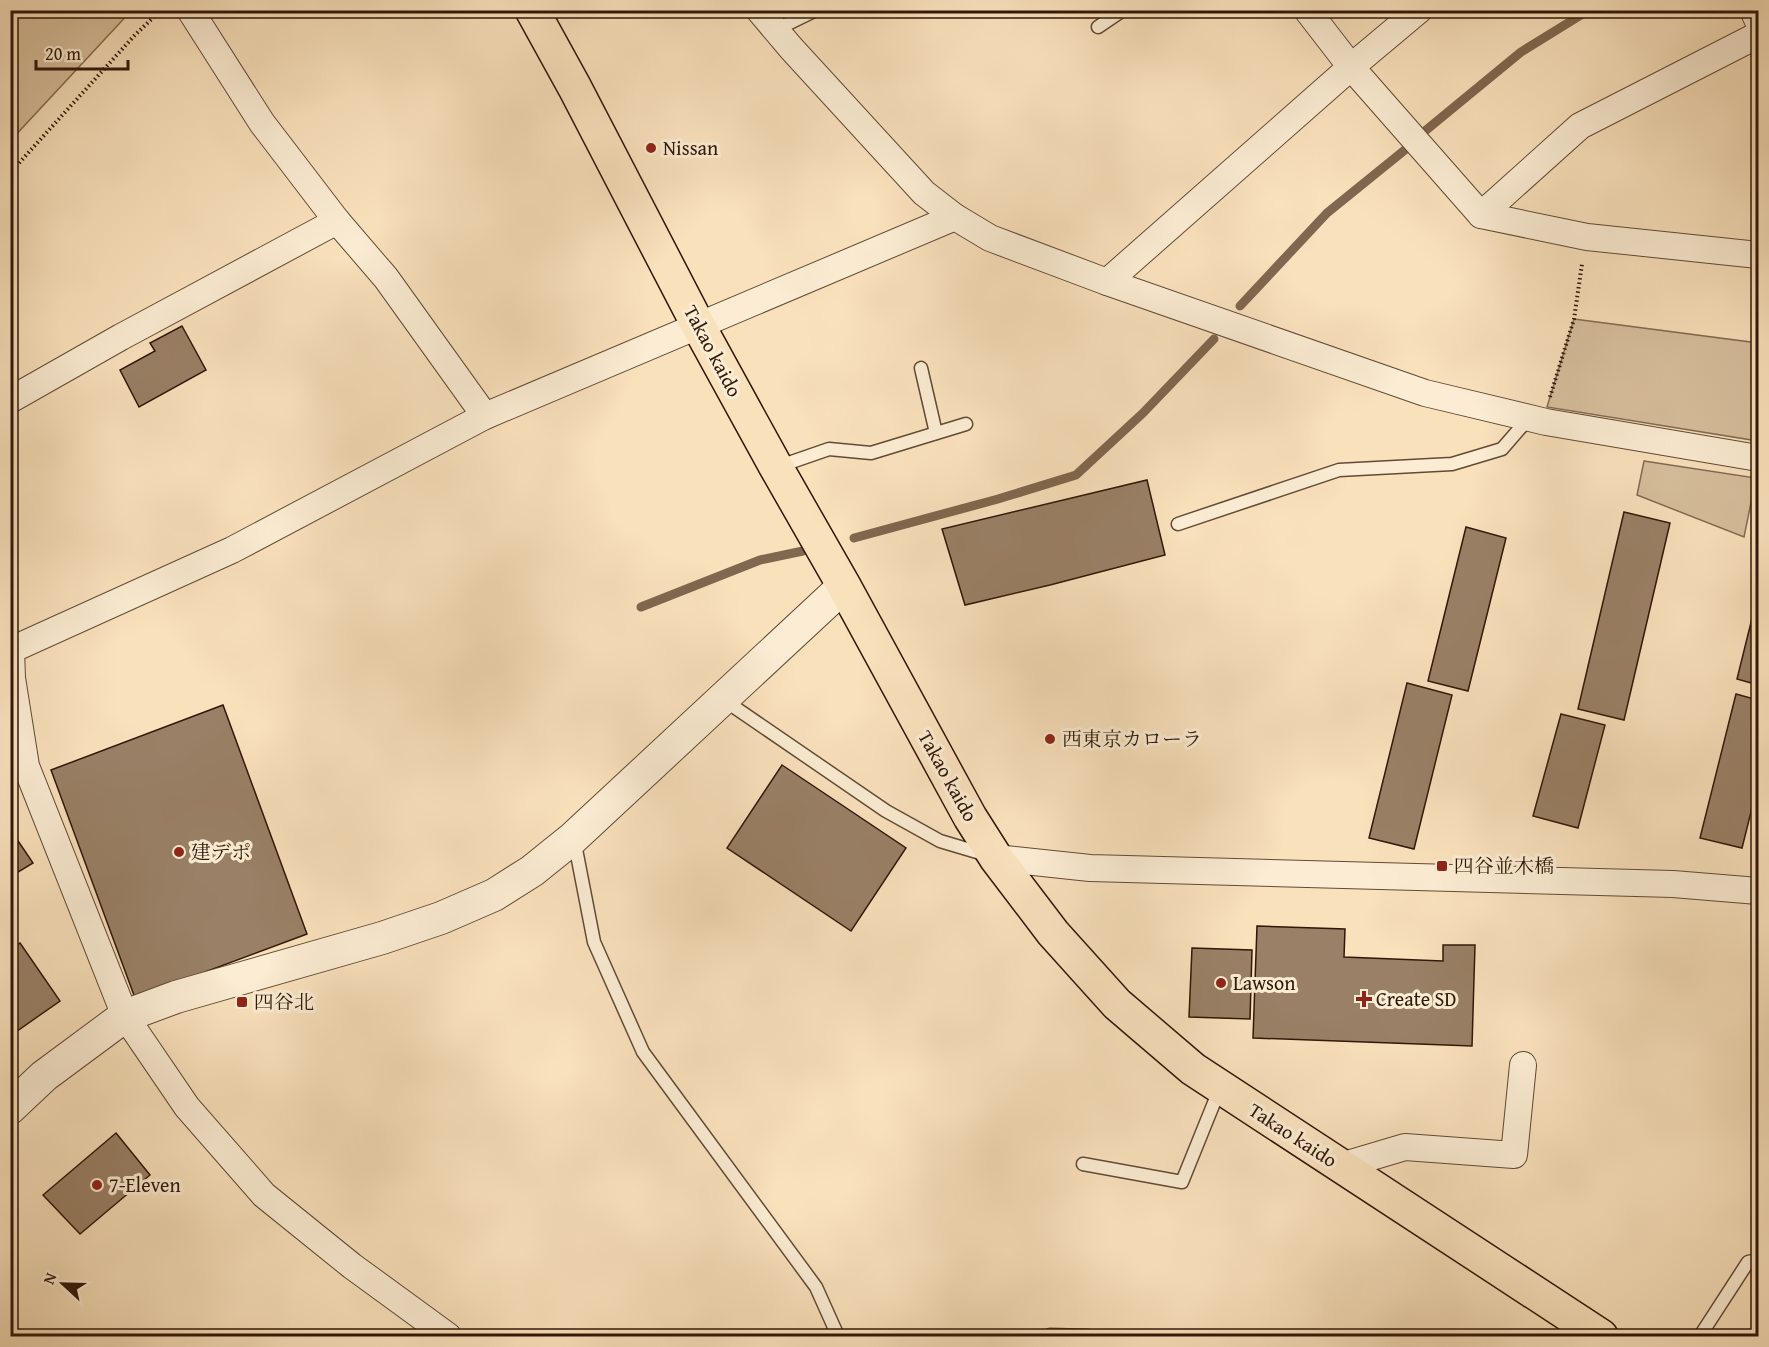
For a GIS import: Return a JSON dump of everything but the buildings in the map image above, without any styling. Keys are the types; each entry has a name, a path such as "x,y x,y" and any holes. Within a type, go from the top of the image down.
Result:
{"main road":[{"name":"Takao kaido","path":"532,10 581,98 698,325 970,817 996,858 1053,933 1118,1004 1193,1069 1601,1336"}],"street":[{"path":"190,10 262,123 337,221 386,278 485,416"},
{"path":"759,10 924,193 955,217 990,238 1107,282 1425,393 1538,412 1758,458"},
{"path":"1307,10 1351,67 1481,215 1587,237 1758,255"},
{"path":"1107,282 1419,10"},
{"path":"1753,10 1758,21"},
{"path":"1481,215 1580,126 1758,35"},
{"path":"448,1336 352,1266 264,1195 187,1107 125,1016 18,771 10,650 232,550 485,416 955,217"},
{"path":"10,400 121,337 337,221"},
{"path":"10,1108 44,1076 125,1016 176,997 382,938 441,918 494,896 532,871 573,838 844,586"},
{"path":"996,858 1090,868 1672,884 1758,891"},
{"path":"1341,1166 1405,1147 1514,1155 1522,1065"}],"lane":[{"path":"775,30 816,10"},
{"path":"1098,27 1123,10"},
{"path":"921,368 936,433"},
{"path":"1178,524 1339,470 1452,464 1502,448 1538,412"},
{"path":"776,467 829,449 871,453 966,424"},
{"path":"722,699 886,811 940,841 996,858"},
{"path":"573,838 594,942 643,1052 816,1287 838,1336"},
{"path":"1083,1164 1182,1182 1220,1086"},
{"path":"1700,1336 1748,1262 1758,1260"},
{"path":"1050,1335 1088,1336"}],"path":[{"path":"10,23 23,10"},
{"path":"10,173 134,36 161,10"},
{"path":"1538,412 1574,319 1587,237"}],"shaded area":[{"path":"10,11 131,11 11,140"},
{"path":"1574,319 1758,343 1758,441 1547,407"},
{"path":"1644,461 1756,478 1744,537 1637,495"}],"waterway":[{"path":"1425,131 1521,52 1589,10"},
{"path":"1240,306 1327,213 1406,149"},
{"path":"854,538 1076,475 1143,413 1214,339"},
{"path":"641,607 760,560 803,551"}],"place":[{"name":"Nissan","path":"651,148"},
{"name":"西東京カローラ","path":"1050,739"},
{"name":"建デポ","path":"179,852"},
{"name":"四谷並木橋","path":"1442,866"},
{"name":"Lawson","path":"1221,983"},
{"name":"Create SD","path":"1364,999"},
{"name":"四谷北","path":"242,1002"},
{"name":"7-Eleven","path":"97,1185"}]}
